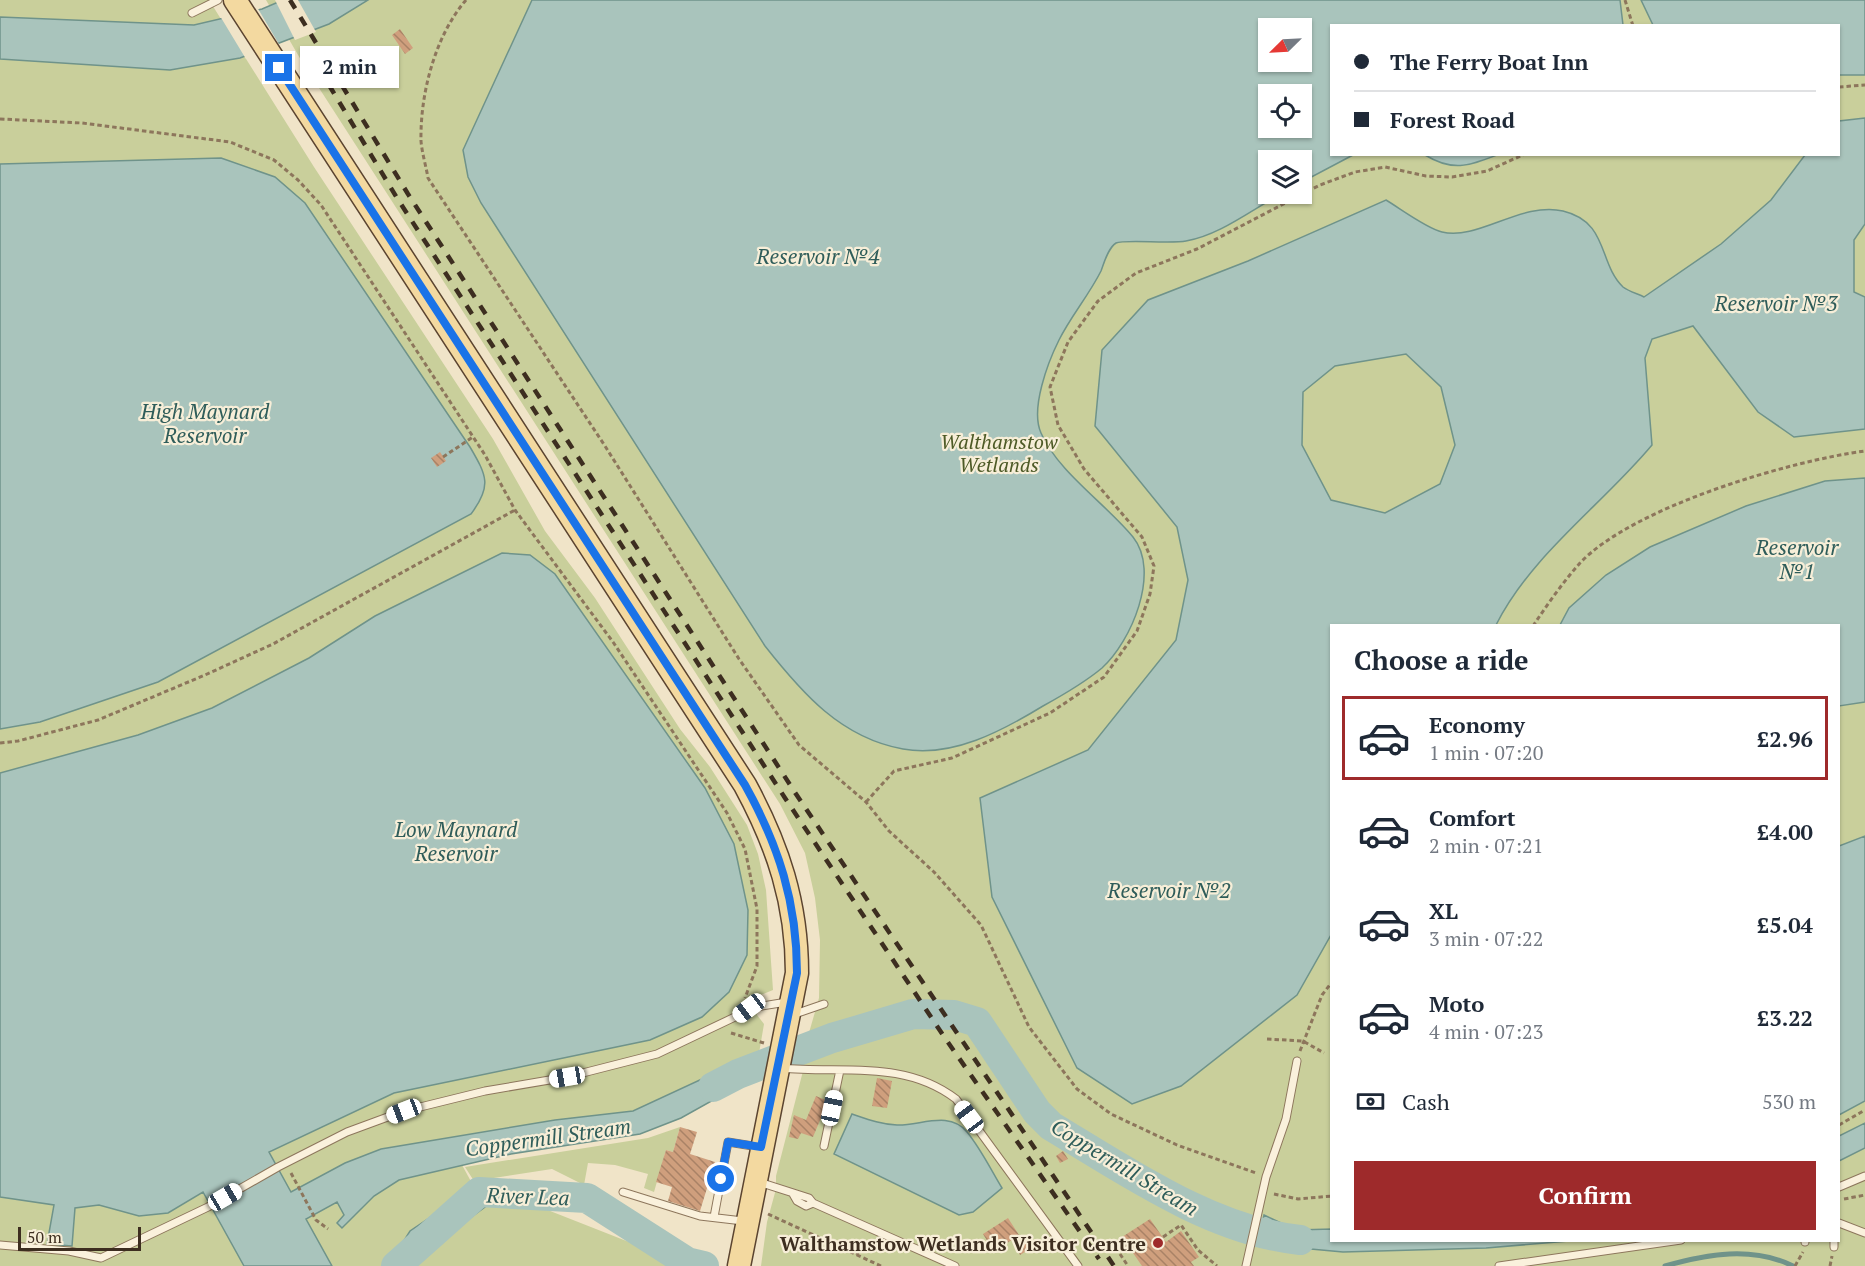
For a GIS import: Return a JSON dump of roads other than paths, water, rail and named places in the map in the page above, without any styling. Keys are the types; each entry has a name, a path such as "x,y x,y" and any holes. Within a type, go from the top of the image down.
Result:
{"main road":[{"path":"236,0 745,785 781,860 797,948 797,973 791,1009 775,1043 784,1075 761,1147 740,1258"}],"lane":[{"path":"192,13 218,0"},
{"path":"96,1266 101,1258 208,1208 278,1167 347,1132 404,1111 485,1091 567,1077 657,1054 738,1016 749,1008 791,1009 824,1004"},
{"path":"1246,1266 1247,1251 1260,1214 1266,1177 1286,1119 1297,1061"},
{"path":"784,1075 840,1070 889,1071 910,1075 943,1089 956,1099 1078,1266"},
{"path":"824,1146 840,1070"},
{"path":"714,1217 728,1142 761,1147"},
{"path":"1840,1187 1865,1176"},
{"path":"754,1180 793,1194 798,1193 809,1198 813,1203 954,1266"},
{"path":"623,1192 699,1216 746,1221"},
{"path":"1840,1223 1865,1233"},
{"path":"1498,1266 1667,1242"},
{"path":"0,1245 69,1251 101,1258"}],"water":[{"path":"283,0 368,0 329,24 240,58 170,70 0,59 0,17 194,25 262,9"},
{"name":"Reservoir №4","path":"532,0 1620,0 1623,24 1330,24 1330,156 1351,156 1312,177 1312,150 1258,150 1258,204 1264,204 1199,238 1169,242 1128,241 1113,245 1096,280 1055,349 1039,399 1038,423 1041,433 1059,461 1133,537 1141,552 1144,569 1139,606 1132,624 1113,656 1088,679 1011,725 976,740 940,750 903,749 860,735 825,711 793,680 765,646 481,203 468,177 463,150"},
{"path":"1641,0 1865,0 1865,75 1840,75 1840,24 1653,24"},
{"name":"Reservoir №2","path":"1865,118 1865,224 1854,240 1854,292 1865,297 1865,429 1794,437 1758,412 1693,326 1652,339 1645,358 1652,445 1568,531 1528,576 1497,624 1330,624 1330,937 1297,995 1181,1086 1132,1104 1077,1068 992,897 980,798 1088,750 1176,640 1188,580 1177,527 1095,426 1102,350 1148,300 1248,261 1386,200 1429,227 1442,232 1470,231 1532,211 1548,209 1578,216 1596,234 1615,277 1623,287 1644,297 1721,244 1771,200 1804,156 1840,156 1840,121","holes":["1406,354 1441,387 1455,445 1440,484 1385,513 1331,500 1302,445 1303,392 1335,366"]},
{"path":"1427,156 1494,156 1461,166 1444,164"},
{"name":"High Maynard Reservoir","path":"221,158 275,177 305,203 470,447 485,481 482,496 471,514 158,682 40,722 0,729 0,164"},
{"name":"Reservoir №1","path":"1865,478 1865,702 1840,706 1840,624 1561,624 1569,608 1606,575 1650,547 1746,506 1825,481"},
{"name":"Low Maynard Reservoir","path":"502,553 530,555 555,574 705,788 734,844 748,910 747,955 729,992 702,1017 650,1040 394,1093 269,1152 291,1192 345,1163 381,1149 555,1120 633,1111 745,1059 751,1079 681,1118 640,1134 511,1154 399,1180 374,1196 342,1228 337,1223 344,1215 337,1202 306,1219 332,1266 244,1266 203,1192 168,1213 139,1216 99,1205 75,1208 72,1246 47,1244 54,1205 0,1197 0,773 138,735 212,708 309,658 375,616"},
{"path":"1865,836 1865,1101 1840,1114 1840,846"},
{"path":"852,1114 897,1125 943,1120 960,1125 977,1145 1002,1188 973,1212 959,1215 834,1154"},
{"path":"1865,1123 1865,1148 1840,1160 1840,1136"},
{"path":"475,1187 485,1207 436,1243 412,1266 388,1266 410,1231"},
{"path":"1264,1215 1296,1230 1330,1229 1330,1242 1557,1242 1486,1248 1343,1252 1257,1244"}],"waterway":[{"name":"Coppermill Stream","path":"713,1087 738,1074 832,1038 913,1014 954,1015 977,1022 1037,1112 1051,1126 1140,1179 1202,1212 1235,1225 1300,1240"},
{"name":"River Lea","path":"396,1266 479,1192 587,1198 687,1262 704,1266"},
{"path":"1665,1266 1697,1258 1729,1254 1762,1256 1793,1266"}],"railway":[{"path":"290,0 408,194 796,794 1114,1266"},
{"path":"329,85 397,198 785,798 945,1038 1099,1259"}],"place":[{"name":"Walthamstow Wetlands Visitor Centre","path":"1158,1243"}],"water label":[{"name":"Reservoir №3","path":"1776,303"}],"park label":[{"name":"Walthamstow Wetlands","path":"999,452"}]}
